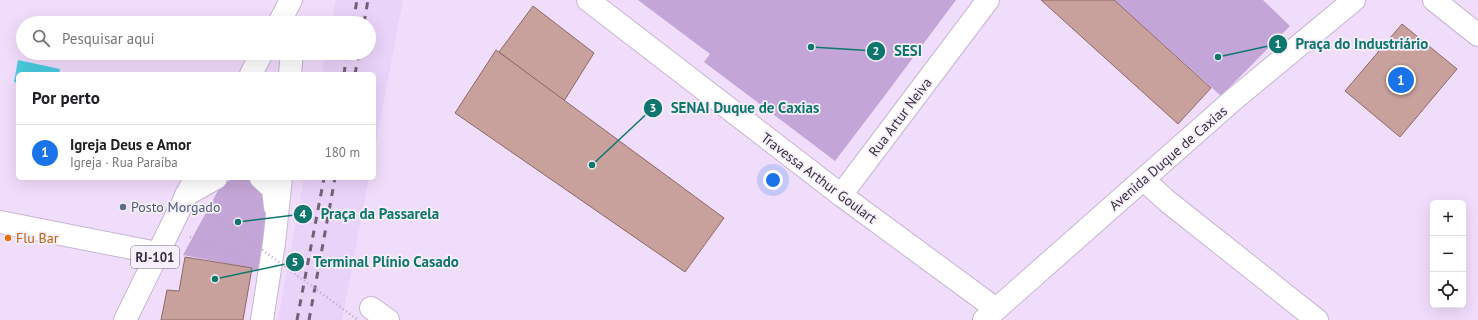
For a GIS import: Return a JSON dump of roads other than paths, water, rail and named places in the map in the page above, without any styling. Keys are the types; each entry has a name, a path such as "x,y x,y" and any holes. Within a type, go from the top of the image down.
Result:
{"street":[{"path":"283,16 291,0"},
{"path":"296,16 297,0"},
{"name":"Travessa Arthur Goulart","path":"588,0 841,195 990,314"},
{"name":"Rua Artur Neiva","path":"841,195 988,0"},
{"name":"Avenida Duque de Caxias","path":"990,314 1239,95 1354,0"},
{"path":"1434,0 1478,36"},
{"path":"252,72 258,60"},
{"path":"290,72 291,60"},
{"path":"191,186 210,180"},
{"path":"263,180 273,189 277,221"},
{"path":"262,320 277,221 281,180"},
{"path":"1144,180 1167,201 1317,320"},
{"name":"RJ-101","path":"125,320 191,186"},
{"path":"0,222 157,253"}],"water":[{"path":"18,60 60,69 59,72 16,72 16,82 14,82"}],"railway":[{"path":"354,16 357,0"},
{"path":"365,16 368,0"},
{"path":"344,72 346,60"},
{"path":"355,72 358,60"},
{"path":"297,320 324,180"},
{"path":"309,320 335,180"}],"place":[{"name":"SESI","path":"811,47"},
{"name":"Praça do Industriário","path":"1218,57"},
{"name":"Igreja Deus e Amor","path":"1401,80"},
{"name":"SENAI Duque de Caxias","path":"592,165"},
{"name":"Posto Morgado","path":"123,207"},
{"name":"Praça da Passarela","path":"238,222"},
{"name":"Flu Bar","path":"8,238"},
{"name":"Terminal Plínio Casado","path":"215,279"}]}
